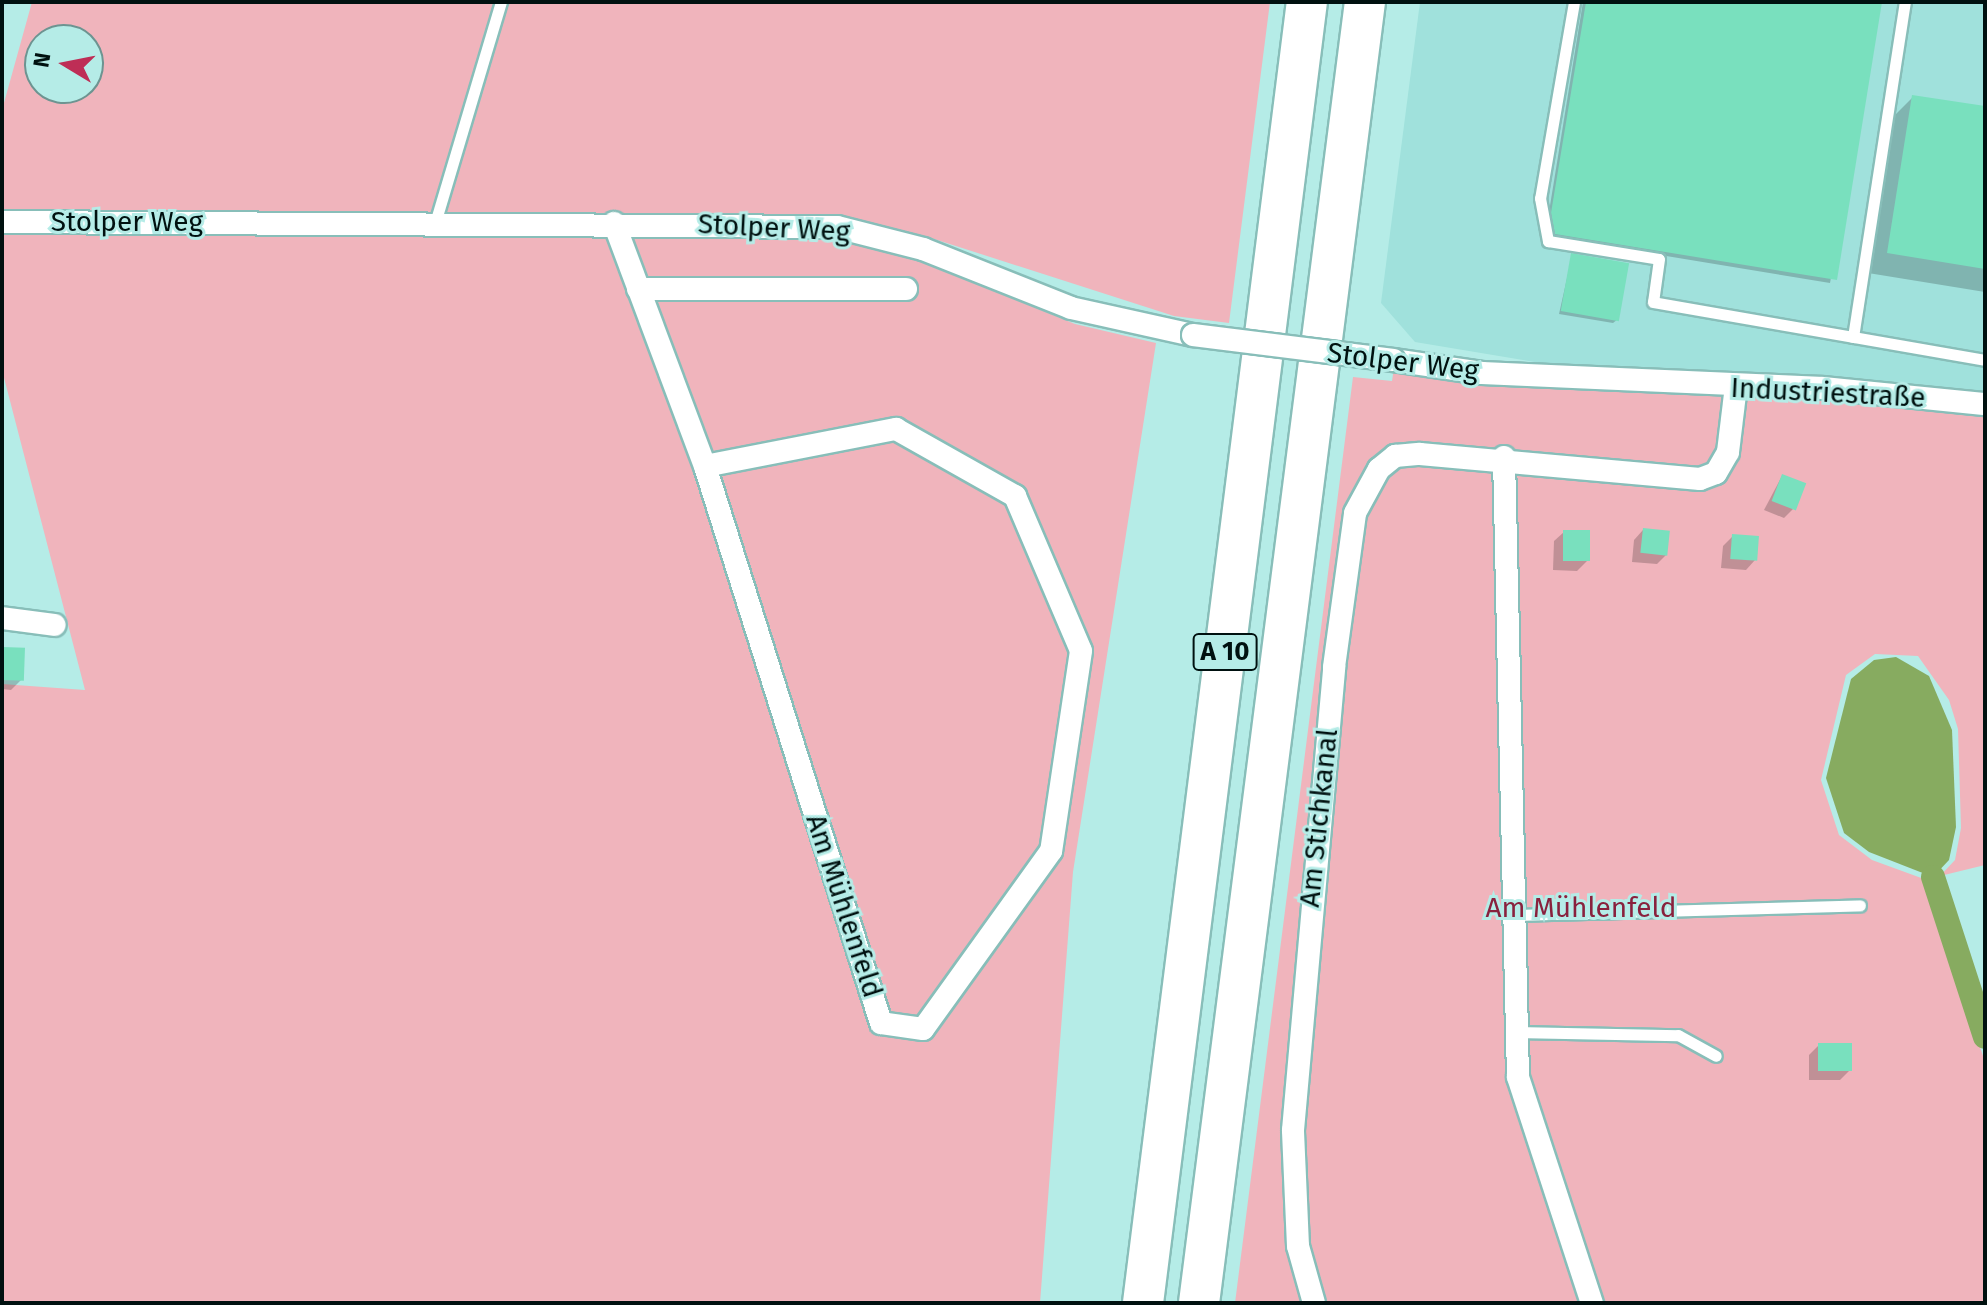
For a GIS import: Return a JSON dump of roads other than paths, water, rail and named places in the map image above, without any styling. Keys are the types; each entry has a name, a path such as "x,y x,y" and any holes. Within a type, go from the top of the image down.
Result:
{"highway":[{"name":"A 10","path":"1143,1303 1307,2"},
{"name":"A 10","path":"1199,1303 1365,2"}],"street":[{"name":"Stolper Weg","path":"2,222 614,223 851,229 923,249 1071,308 1193,335 1393,360 1671,383"},
{"name":"Am Mühlenfeld","path":"614,223 705,466 881,1023 923,1029 1051,851 1081,651 1015,496 896,429 705,466"},
{"path":"638,289 906,289"},
{"name":"Industriestraße","path":"1671,383 1985,404"},
{"name":"Am Stichkanal","path":"1314,1303 1298,1246 1293,1130 1334,667 1355,513 1379,469 1395,456 1504,457 1700,479 1716,473 1728,452 1736,386"},
{"path":"1504,457 1514,1032 1532,1137 1592,1303"},
{"path":"2,618 55,625"}],"lane":[{"path":"435,223 501,2"},
{"path":"1574,2 1540,198 1548,241 1659,259 1653,302 1985,360"},
{"path":"1853,337 1905,2"},
{"path":"1512,915 1860,905"},
{"path":"1514,1032 1678,1035 1716,1056"}],"waterway":[{"path":"1933,877 1985,1037"}]}
